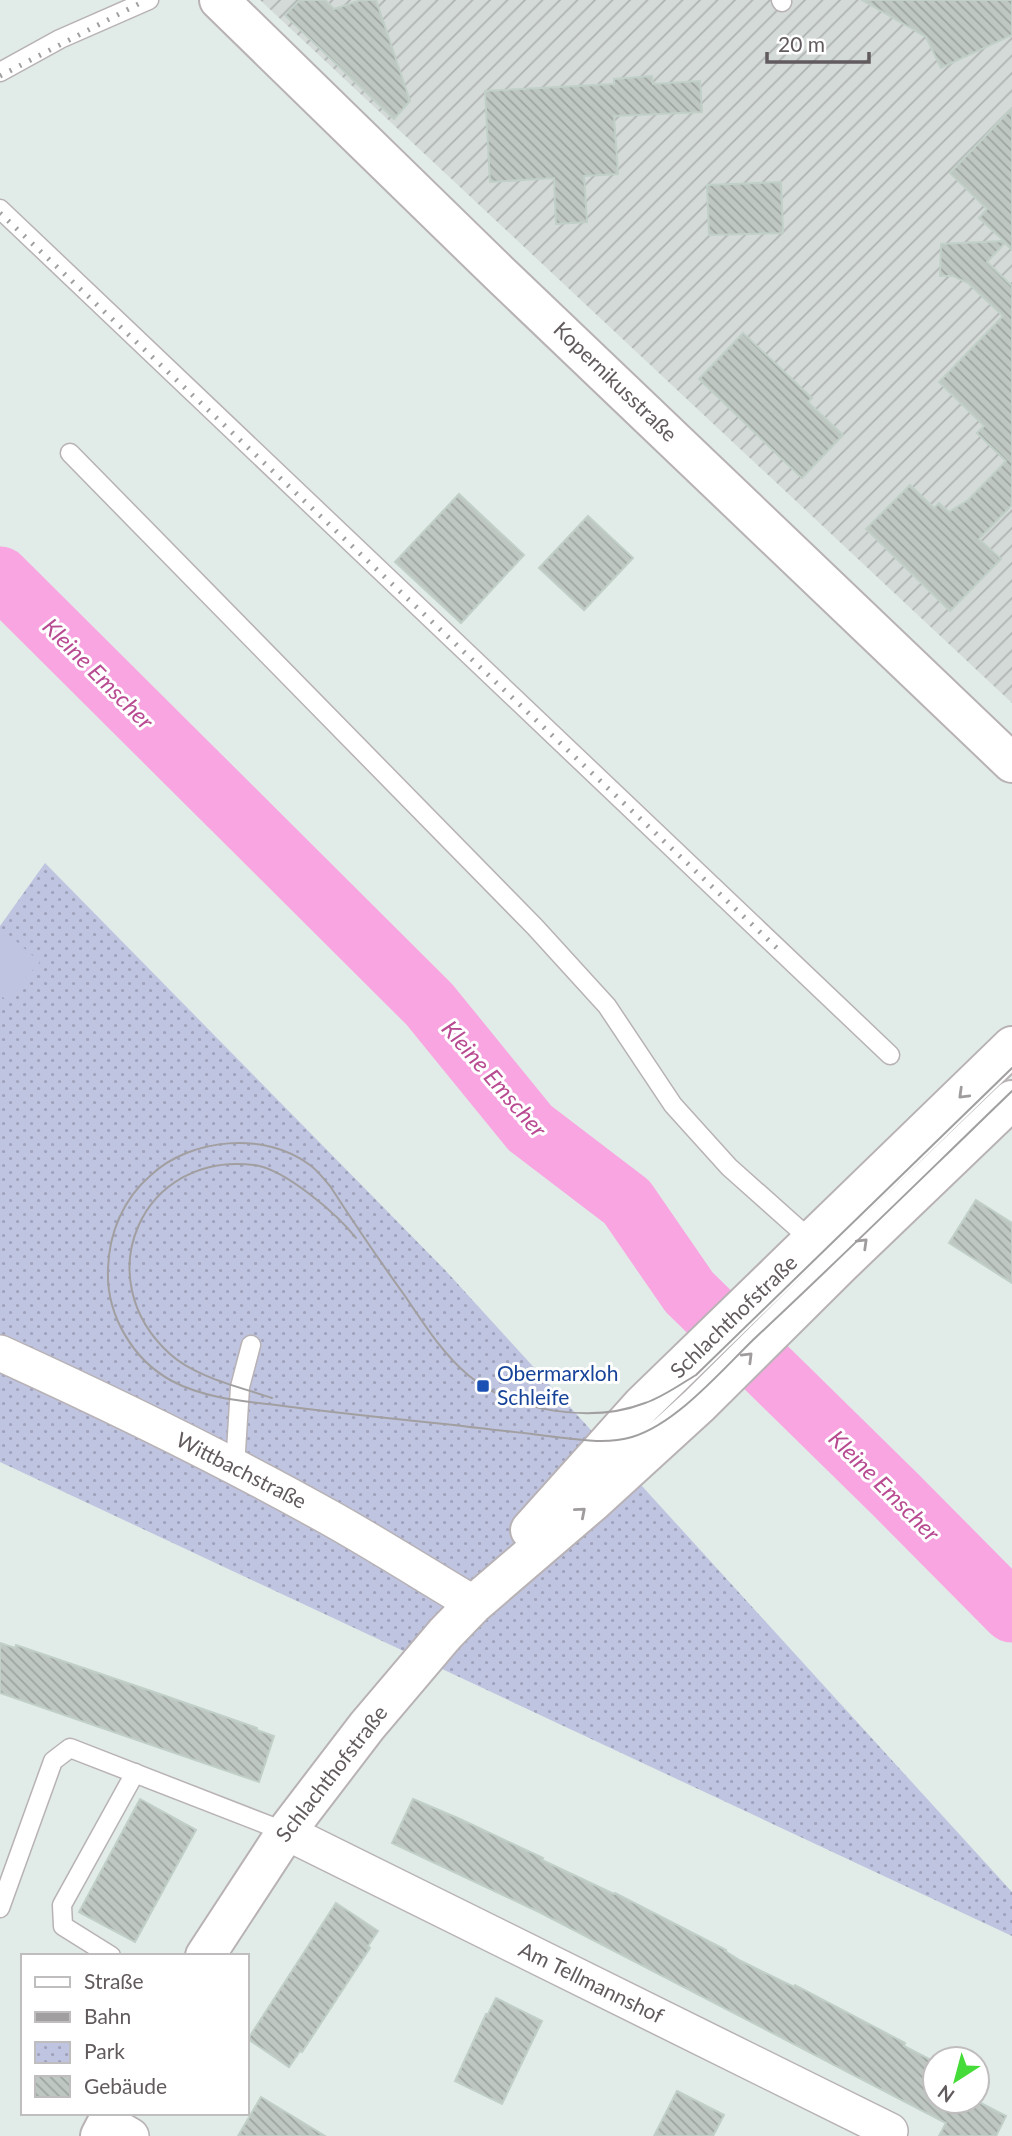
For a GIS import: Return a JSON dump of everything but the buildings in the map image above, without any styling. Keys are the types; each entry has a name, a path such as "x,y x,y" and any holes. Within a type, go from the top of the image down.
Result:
{"street":[{"name":"Kopernikusstraße","path":"219,0 499,273 1011,760"},
{"name":"Schlachthofstraße","path":"206,1954 286,1832 367,1726 444,1634 474,1604 604,1492 699,1405 804,1266 1012,1046"},
{"name":"Schlachthofstraße","path":"474,1604 538,1521 669,1378 1012,1100"},
{"name":"Wittbachstraße","path":"0,1353 235,1467 333,1520 474,1604"},
{"name":"Am Tellmannshof","path":"286,1832 890,2131 888,2136"}],"lane":[{"path":"0,72 60,39 149,0"},
{"path":"0,209 890,1055"},
{"path":"70,453 535,928 607,1006 673,1105 729,1167 804,1266"},
{"path":"235,1467 240,1387 251,1345"},
{"path":"0,1908 53,1760 70,1748 286,1832"},
{"path":"108,1954 63,1926 62,1905 135,1773"}],"shaded area":[{"path":"260,0 1012,0 1012,703"}],"green space":[{"path":"45,863 445,1270 1012,1892 1012,1936 0,1462 0,926"},
{"path":"0,927 40,962 6,1000 0,995"}],"waterway":[{"name":"Kleine Emscher","path":"0,577 429,1004 530,1128 627,1202 689,1292 1012,1612"}],"tram line":[{"path":"1012,1068 696,1375 658,1398 624,1409 577,1413 529,1405 506,1398 468,1375 434,1338 330,1186 310,1165 292,1154 272,1147 250,1143 207,1147 186,1153 167,1163 141,1184 125,1206 111,1242 108,1269 112,1303 125,1334 145,1361 172,1381 210,1395 321,1411 579,1440 611,1441 632,1437 665,1421 697,1395 1012,1091"},
{"path":"272,1398 218,1380 180,1362 145,1323 132,1290 130,1257 138,1226 156,1199 182,1178 215,1166 254,1165 267,1168 310,1194 356,1238"}],"railway":[{"path":"0,76 146,0"},
{"path":"0,213 780,951"}],"place":[{"name":"Obermarxloh Schleife","path":"483,1386"}]}
